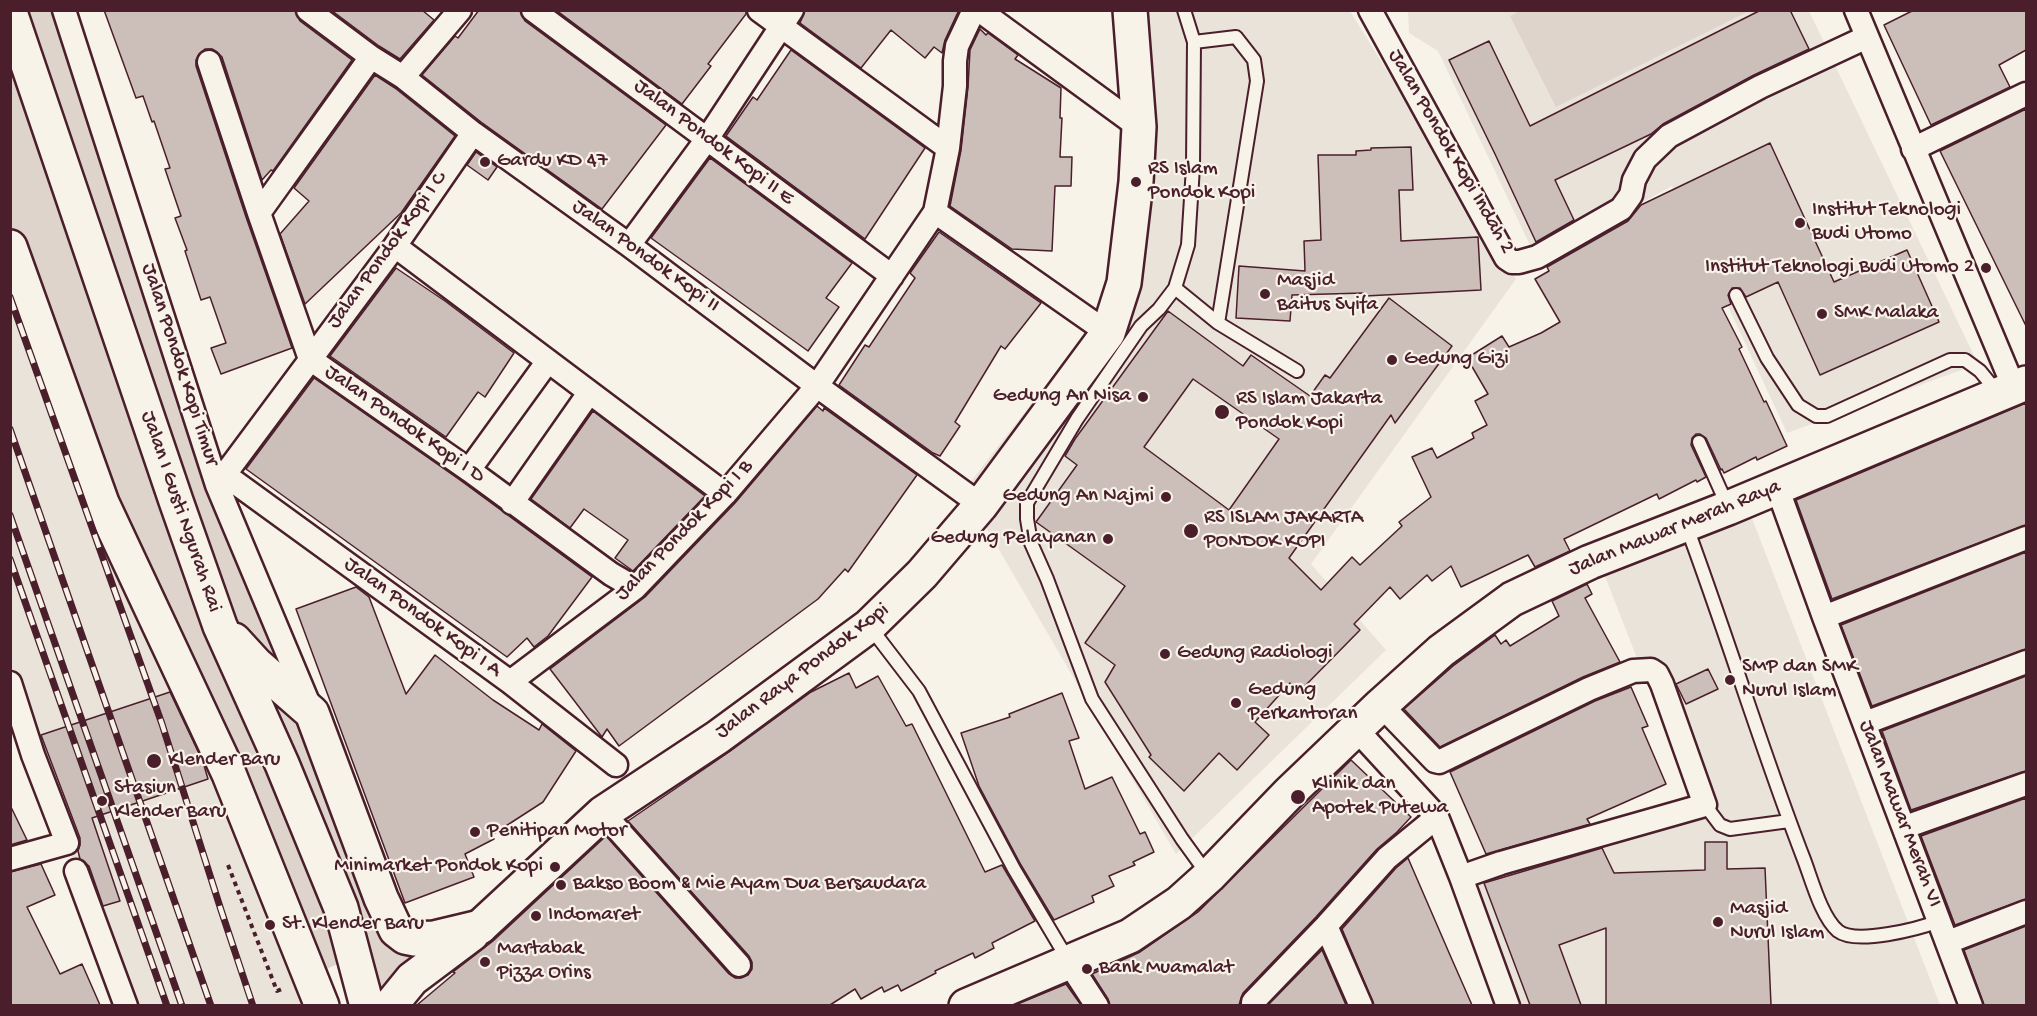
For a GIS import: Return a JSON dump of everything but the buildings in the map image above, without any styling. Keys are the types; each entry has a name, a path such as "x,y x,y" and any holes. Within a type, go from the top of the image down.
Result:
{"main road":[{"name":"Jalan Raya Pondok Kopi","path":"390,1005 412,979 480,927 603,813 718,737 869,626 922,574 981,506 1108,333 1124,283 1136,182 1139,127 1130,10"},
{"name":"Jalan I Gusti Ngurah Rai","path":"10,12 220,626 282,764 341,908 367,1005"},
{"path":"10,247 102,503 229,774 316,992"},
{"name":"Jalan Mawar Merah Raya","path":"966,1005 1130,936 1179,903 1381,705 1441,651 1512,599 1590,562 1728,508 2013,388"},
{"path":"220,626 256,664 312,713 381,898 396,930 405,937 415,939 434,938 480,927"}],"street":[{"name":"Jalan Pondok Kopi Timur","path":"64,10 221,480 312,713"},
{"name":"Jalan Pondok Kopi II","path":"308,10 371,57 404,77 473,133 629,244 981,506"},
{"path":"404,77 460,10"},
{"name":"Jalan Pondok Kopi II E","path":"533,10 892,276"},
{"path":"759,10 787,19 948,148"},
{"path":"974,10 957,46 948,148 935,212 1108,333"},
{"path":"979,10 1139,127"},
{"name":"Jalan Pondok Kopi Indah 2","path":"1370,10 1506,258 1512,262 1536,257 1621,209 1631,195 1634,180 1645,159 1669,136 1760,87 1867,37"},
{"path":"1856,10 2013,388"},
{"path":"629,244 707,139 787,19"},
{"path":"259,213 371,57"},
{"name":"Jalan Pondok Kopi I D","path":"209,62 310,359 469,470 610,574 635,588"},
{"path":"1913,149 2026,94"},
{"name":"Jalan Pondok Kopi I C","path":"221,480 395,246 473,133"},
{"name":"Jalan Pondok Kopi I B","path":"510,682 635,588 725,494 817,386 935,212"},
{"path":"395,246 725,494"},
{"path":"469,470 548,361"},
{"path":"512,503 589,393"},
{"name":"Jalan Pondok Kopi I A","path":"221,480 510,682 616,765"},
{"name":"Jalan Mawar Merah VI","path":"1777,487 1971,1005"},
{"path":"1824,617 2026,538"},
{"path":"1865,723 2026,662"},
{"path":"1381,705 1434,761 1444,761 1589,689 1633,671 1651,670 1657,674 1662,684 1705,805 1501,863 1461,877"},
{"path":"10,683 33,755 67,843 10,858"},
{"path":"1356,729 1437,818 1508,1005"},
{"path":"1905,828 2026,784"},
{"path":"603,813 739,965"},
{"path":"1253,1005 1253,1002 1269,984 1326,926 1387,858 1437,818"},
{"path":"76,871 126,1005"},
{"path":"1944,932 2026,912"},
{"path":"1326,926 1361,1005"},
{"path":"1069,963 1097,1005"}],"lane":[{"path":"1184,10 1194,42 1193,166 1188,244 1175,288 1159,309 1141,326 1077,419 1027,503 1027,519 1031,543 1092,699 1182,839 1209,876"},
{"path":"1194,42 1236,37 1254,60 1257,81 1218,323"},
{"path":"1175,288 1218,323 1297,371"},
{"path":"1736,295 1767,358 1798,405 1816,416 1827,416 1950,360 1965,360 1980,371 2013,388"},
{"path":"1699,442 1728,508"},
{"path":"1686,525 1789,821 1826,915 1836,930 1856,937 1913,930 1944,932"},
{"path":"869,626 919,691 1014,869 1069,963"},
{"path":"1705,805 1720,825 1731,829 1789,821"}],"path":[{"path":"228,865 253,935 277,991 316,992"}],"shaded area":[{"path":"1522,10 1749,11 1556,107 1510,16"},
{"path":"11,11 64,11 217,485 396,930 434,938 390,1005 353,957 309,977 11,236"},
{"name":"RS Islam Jakarta Pondok Kopi","path":"1130,11 1350,11 1516,279 1311,564 1386,650 1176,854 987,529 961,494 1088,331 1136,257"},
{"name":"Institut Teknologi Budi Utomo","path":"1408,11 1809,11 1978,364 1787,433 1672,186 1537,260 1438,51 1409,33"},
{"path":"10,248 322,1005 122,1005 67,843 11,690"},
{"name":"SMP dan SMK Nurul Islam","path":"1748,508 1940,1005 1519,1005 1472,880 1690,794 1601,566"}],"railway":[{"path":"10,297 162,724 253,1006"},
{"path":"10,429 211,1006"},
{"path":"10,515 182,1006"},
{"path":"10,559 167,1006"}],"place":[{"name":"Gardu KD 47","path":"485,162"},
{"name":"RS Islam Pondok Kopi","path":"1136,182"},
{"name":"Institut Teknologi Budi Utomo","path":"1800,223"},
{"name":"Institut Teknologi Budi Utomo 2","path":"1986,268"},
{"name":"Masjid Baitus Syifa","path":"1265,294"},
{"name":"SMK Malaka","path":"1822,314"},
{"name":"Gedung Gizi","path":"1392,360"},
{"name":"Gedung An Nisa","path":"1143,397"},
{"name":"RS Islam Jakarta Pondok Kopi","path":"1222,412"},
{"name":"Gedung An Najmi","path":"1166,497"},
{"name":"RS ISLAM JAKARTA PONDOK KOPI","path":"1191,531"},
{"name":"Gedung Pelayanan","path":"1108,539"},
{"name":"Gedung Radiologi","path":"1165,654"},
{"name":"SMP dan SMK Nurul Islam","path":"1730,680"},
{"name":"Gedung Perkantoran","path":"1236,703"},
{"name":"Klender Baru","path":"154,761"},
{"name":"Klinik dan Apotek Putewa","path":"1298,797"},
{"name":"Stasiun Klender Baru","path":"102,801"},
{"name":"Penitipan Motor","path":"475,832"},
{"name":"Minimarket Pondok Kopi","path":"555,867"},
{"name":"Bakso Boom & Mie Ayam Dua Bersaudara","path":"561,885"},
{"name":"Indomaret","path":"536,916"},
{"name":"Masjid Nurul Islam","path":"1718,922"},
{"name":"St. Klender Baru","path":"270,925"},
{"name":"Martabak Pizza Orins","path":"485,962"},
{"name":"Bank Muamalat","path":"1087,969"}]}
